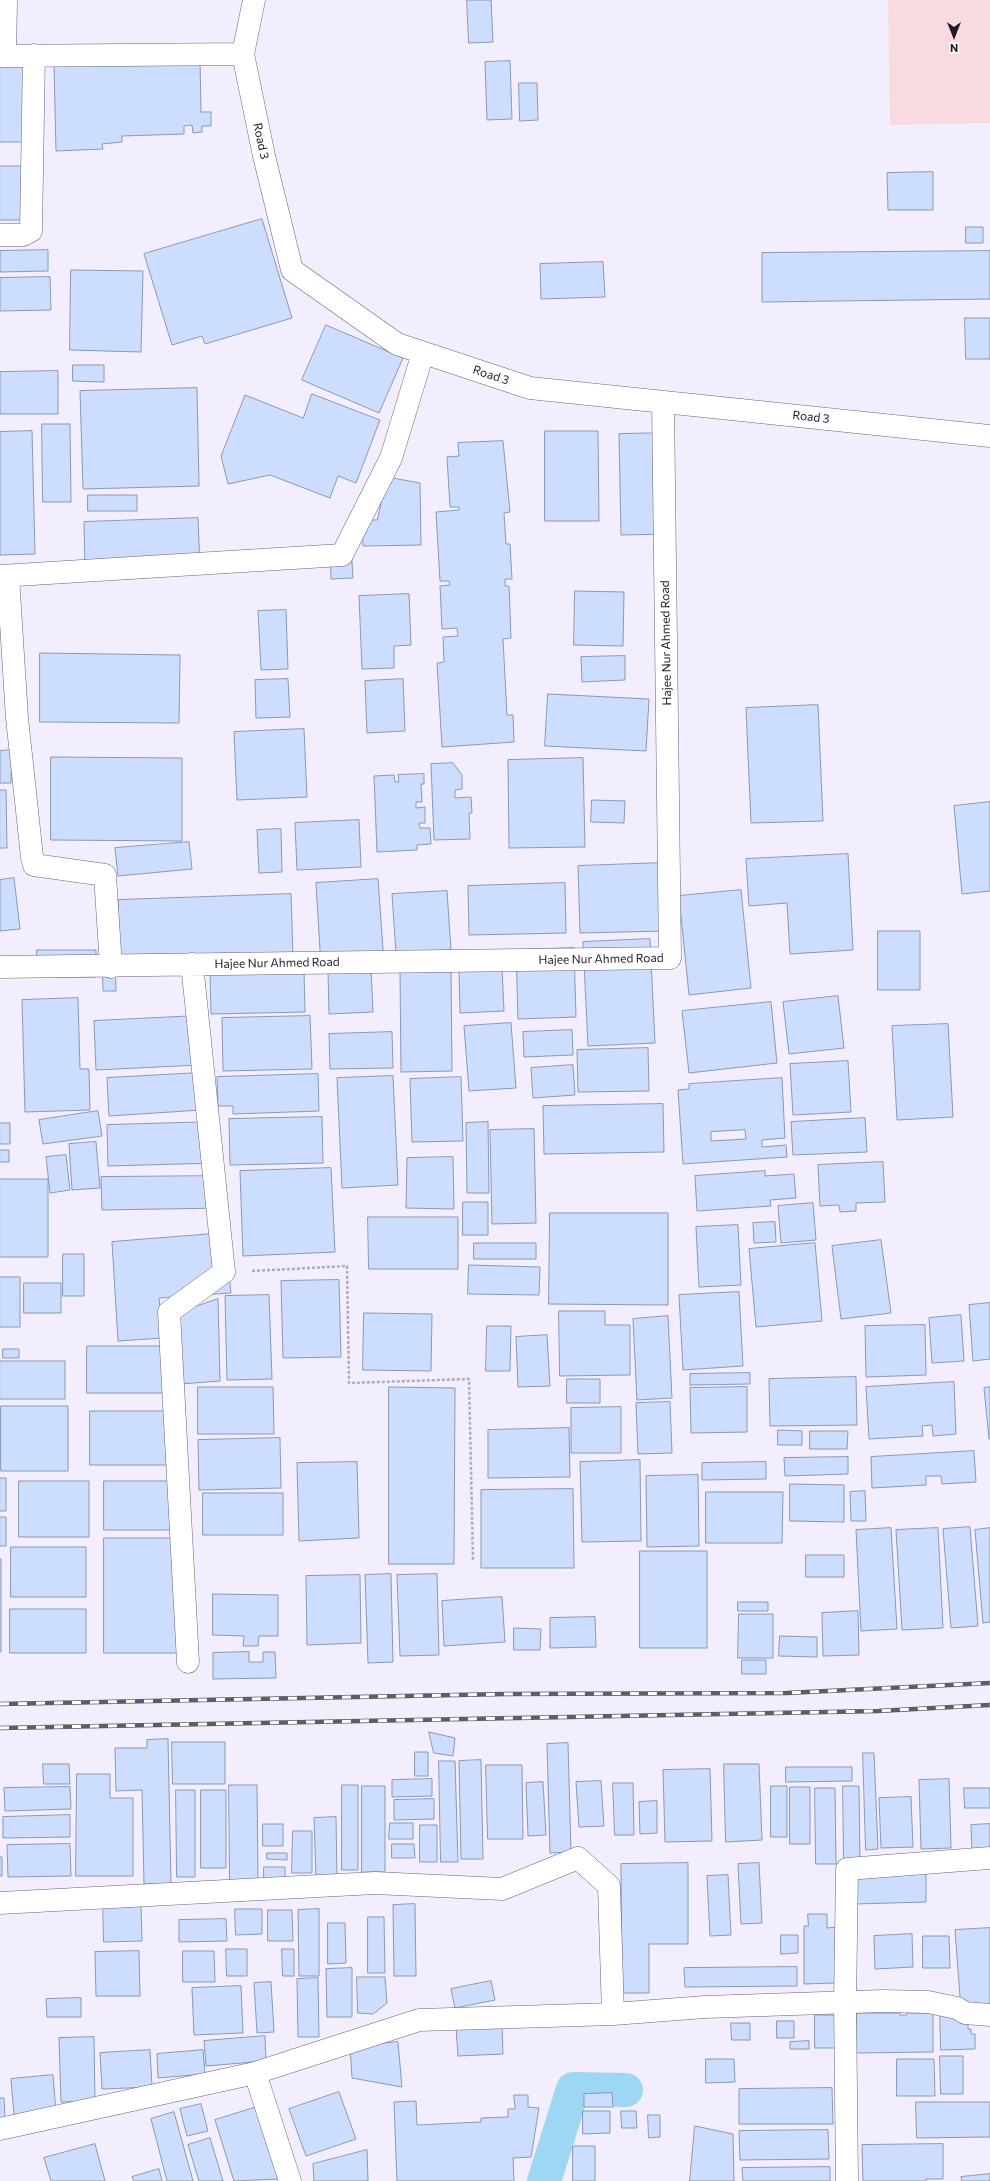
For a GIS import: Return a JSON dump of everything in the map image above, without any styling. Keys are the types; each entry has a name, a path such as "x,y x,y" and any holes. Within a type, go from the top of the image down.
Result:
{"street":[{"path":"6,0 3,56 242,54"},
{"name":"Road 3","path":"254,0 242,54 264,156 292,270 397,344 530,388 990,436"},
{"path":"0,235 23,235 31,231 34,55"},
{"path":"111,967 105,875 34,864 32,857 4,576 342,555 390,458 423,353"},
{"name":"Hajee Nur Ahmed Road","path":"0,967 111,967 192,964 670,958 663,402"},
{"path":"188,1662 168,1312 224,1272 192,964"},
{"path":"0,1903 375,1883 502,1889 578,1858 609,1886 613,2014"},
{"path":"848,2181 845,2002 847,1869 990,1858"},
{"path":"0,2129 255,2073 419,2020 613,2014 705,2007 845,2002 928,2002 957,2008 966,2013 990,2015"},
{"path":"255,2073 290,2181"}],"path":[{"path":"224,1272 347,1266 349,1383 469,1379 473,1561"}],"shaded area":[{"path":"888,0 990,0 990,123 890,125"}],"building":[{"path":"467,0 491,0 493,42 469,43"},
{"path":"200,61 201,112 211,112 211,126 202,126 202,132 193,133 192,125 184,126 184,134 122,136 122,142 102,144 103,149 56,151 54,65"},
{"path":"510,61 512,119 487,120 485,62"},
{"path":"0,65 26,65 26,142 0,142"},
{"path":"519,83 537,83 538,120 520,121"},
{"path":"0,166 27,166 28,220 0,220"},
{"path":"933,172 933,210 888,210 887,173"},
{"path":"262,219 292,318 205,344 202,336 172,345 144,254"},
{"path":"966,227 983,227 983,243 966,243"},
{"path":"48,250 48,271 0,272 0,251"},
{"path":"990,251 990,299 762,302 762,253"},
{"path":"603,262 605,297 541,299 540,264"},
{"path":"71,270 143,271 141,352 70,350"},
{"path":"50,277 51,310 0,311 0,278"},
{"path":"965,318 990,318 990,359 966,359"},
{"path":"326,325 403,358 379,413 302,380"},
{"path":"73,365 104,365 104,382 73,381"},
{"path":"58,371 58,414 0,414 0,372"},
{"path":"197,388 199,486 83,489 80,391"},
{"path":"312,394 380,420 356,483 338,476 330,498 270,475 228,484 221,456 245,395 303,418"},
{"path":"42,424 70,424 71,502 43,502"},
{"path":"32,431 35,554 0,555 0,432"},
{"path":"545,431 598,431 599,521 545,521"},
{"path":"670,433 673,534 621,535 619,434"},
{"path":"503,441 510,512 504,513 506,544 510,544 512,579 505,579 505,586 509,586 511,638 503,639 507,715 513,715 514,742 442,747 437,663 444,662 443,637 458,636 457,628 442,629 440,586 450,585 449,581 440,581 436,512 459,510 459,507 450,507 447,457 459,456 458,443"},
{"path":"387,477 420,483 421,545 363,546 362,520 377,520"},
{"path":"88,495 137,495 137,511 88,511"},
{"path":"198,518 200,566 85,570 84,522"},
{"path":"351,546 353,578 331,579 330,547"},
{"path":"575,591 624,592 623,646 574,645"},
{"path":"409,594 411,645 394,646 394,668 362,669 359,596"},
{"path":"286,610 288,669 261,670 258,611"},
{"path":"40,653 180,655 179,723 40,722"},
{"path":"625,656 625,680 582,682 581,657"},
{"path":"288,679 290,717 256,718 255,680"},
{"path":"403,679 405,731 367,733 365,681"},
{"path":"548,694 649,699 646,751 545,746"},
{"path":"818,705 823,821 751,823 746,708"},
{"path":"304,729 307,797 237,800 234,732"},
{"path":"12,750 11,783 0,783 0,751"},
{"path":"51,757 182,758 182,841 51,840"},
{"path":"583,758 585,847 509,848 508,760"},
{"path":"453,763 462,775 462,789 455,790 455,798 471,797 472,813 469,813 470,839 434,840 431,764"},
{"path":"424,774 424,784 421,784 422,802 416,802 416,808 425,807 425,823 419,823 420,828 430,828 431,844 417,845 417,850 377,852 374,776 394,775 395,782 399,782 398,775"},
{"path":"0,790 6,790 7,848 0,848"},
{"path":"592,800 625,801 624,823 591,822"},
{"path":"990,802 990,891 962,894 954,806"},
{"path":"359,820 361,867 297,870 295,823"},
{"path":"281,829 282,872 259,873 257,830"},
{"path":"189,842 192,869 118,876 115,848"},
{"path":"848,854 853,950 790,954 787,903 749,906 746,859"},
{"path":"662,863 664,931 580,933 578,866"},
{"path":"14,878 20,929 0,931 0,880"},
{"path":"378,879 384,963 321,967 316,883"},
{"path":"565,883 566,933 469,935 468,886"},
{"path":"741,890 751,988 689,995 679,896"},
{"path":"447,891 451,950 396,953 392,894"},
{"path":"291,894 293,958 120,964 118,900"},
{"path":"878,931 920,931 920,990 878,990"},
{"path":"650,939 655,1043 588,1046 583,942"},
{"path":"574,948 576,1017 518,1019 516,950"},
{"path":"37,950 96,950 96,977 37,977"},
{"path":"115,957 116,991 103,991 102,958"},
{"path":"502,967 504,1011 460,1013 459,969"},
{"path":"371,969 373,1012 329,1014 328,971"},
{"path":"451,969 452,1071 401,1072 400,970"},
{"path":"304,970 305,1012 211,1014 210,972"},
{"path":"838,996 844,1048 789,1054 783,1002"},
{"path":"78,998 80,1069 89,1069 90,1110 25,1112 22,1000"},
{"path":"771,1002 777,1063 689,1073 682,1011"},
{"path":"196,1016 198,1065 96,1070 94,1021"},
{"path":"310,1016 312,1069 223,1071 222,1018"},
{"path":"511,1023 516,1088 469,1091 464,1026"},
{"path":"948,1024 953,1117 897,1120 892,1026"},
{"path":"572,1030 573,1055 524,1057 523,1032"},
{"path":"392,1032 393,1068 330,1069 329,1034"},
{"path":"648,1048 649,1091 578,1092 577,1050"},
{"path":"848,1061 851,1112 793,1115 790,1064"},
{"path":"573,1065 575,1095 533,1098 531,1068"},
{"path":"199,1073 201,1110 109,1116 107,1078"},
{"path":"318,1074 319,1111 233,1114 233,1106 218,1106 217,1077"},
{"path":"393,1076 398,1185 342,1188 337,1078"},
{"path":"461,1077 463,1141 412,1142 410,1079"},
{"path":"782,1078 785,1138 762,1140 762,1147 786,1145 787,1157 683,1164 678,1090 689,1089 689,1084","holes":["745,1130 746,1139 711,1141 711,1132"]},
{"path":"663,1104 664,1152 544,1154 543,1106"},
{"path":"98,1111 102,1136 43,1144 39,1120"},
{"path":"322,1117 323,1163 230,1165 229,1119"},
{"path":"865,1118 867,1152 793,1155 791,1122"},
{"path":"215,1122 216,1163 108,1166 107,1125"},
{"path":"488,1122 489,1193 467,1193 466,1123"},
{"path":"0,1123 10,1123 10,1144 0,1144"},
{"path":"534,1129 536,1223 492,1224 490,1130"},
{"path":"96,1142 100,1188 72,1190 69,1144"},
{"path":"0,1150 9,1150 9,1162 0,1162"},
{"path":"66,1155 70,1190 50,1193 46,1157"},
{"path":"453,1157 454,1209 406,1208 407,1158"},
{"path":"883,1162 885,1202 856,1203 856,1211 840,1212 839,1205 820,1206 818,1165"},
{"path":"331,1168 335,1252 243,1256 240,1171"},
{"path":"765,1171 765,1176 794,1174 796,1198 770,1200 771,1206 697,1211 695,1176"},
{"path":"222,1176 223,1208 102,1210 101,1177"},
{"path":"0,1179 48,1179 48,1257 0,1257"},
{"path":"463,1202 488,1202 488,1235 463,1235"},
{"path":"813,1203 816,1240 781,1243 778,1206"},
{"path":"550,1213 668,1213 668,1305 549,1304"},
{"path":"368,1217 458,1217 458,1269 369,1269"},
{"path":"775,1222 776,1242 754,1243 753,1223"},
{"path":"738,1225 741,1285 699,1287 696,1227"},
{"path":"225,1233 231,1293 159,1298 163,1338 118,1341 112,1242"},
{"path":"881,1240 891,1313 841,1319 832,1246"},
{"path":"474,1243 536,1243 536,1259 474,1259"},
{"path":"815,1243 822,1321 756,1327 749,1249"},
{"path":"63,1254 84,1254 84,1296 63,1296"},
{"path":"469,1265 540,1267 539,1295 468,1294"},
{"path":"0,1277 20,1277 20,1327 0,1327"},
{"path":"339,1280 341,1357 283,1358 281,1281"},
{"path":"24,1283 61,1283 61,1313 24,1313"},
{"path":"739,1292 743,1366 683,1370 679,1295"},
{"path":"269,1295 272,1379 227,1380 225,1296"},
{"path":"218,1299 220,1381 181,1384 178,1313"},
{"path":"990,1303 990,1359 973,1361 969,1305"},
{"path":"559,1311 605,1311 605,1325 630,1325 630,1375 560,1376"},
{"path":"364,1313 432,1314 431,1371 363,1370"},
{"path":"961,1315 964,1361 932,1363 929,1318"},
{"path":"668,1316 672,1398 637,1400 633,1319"},
{"path":"925,1325 926,1375 866,1377 865,1326"},
{"path":"487,1326 511,1326 510,1371 486,1371"},
{"path":"547,1335 550,1386 518,1387 516,1337"},
{"path":"87,1346 168,1346 168,1393 87,1393"},
{"path":"3,1349 19,1349 19,1358 3,1358"},
{"path":"0,1361 65,1361 65,1399 0,1399"},
{"path":"750,1373 750,1384 690,1385 690,1374"},
{"path":"856,1377 857,1425 770,1426 769,1379"},
{"path":"567,1379 600,1379 600,1403 567,1403"},
{"path":"954,1382 956,1434 933,1436 932,1425 922,1426 923,1436 869,1439 866,1387"},
{"path":"198,1387 273,1387 274,1434 198,1434"},
{"path":"389,1387 455,1388 454,1564 389,1564"},
{"path":"747,1387 747,1432 691,1433 690,1388"},
{"path":"990,1387 990,1439 989,1439 984,1388"},
{"path":"670,1402 672,1453 638,1454 636,1403"},
{"path":"1,1406 68,1406 68,1471 1,1471"},
{"path":"621,1407 621,1453 571,1453 571,1408"},
{"path":"90,1411 182,1411 182,1465 90,1465"},
{"path":"569,1428 570,1477 488,1478 488,1430"},
{"path":"778,1430 802,1431 802,1445 778,1445"},
{"path":"810,1431 848,1431 847,1449 810,1449"},
{"path":"280,1438 281,1488 199,1490 198,1440"},
{"path":"974,1451 976,1482 942,1484 941,1476 926,1476 926,1485 872,1488 871,1457"},
{"path":"848,1457 848,1474 785,1476 784,1458"},
{"path":"640,1460 641,1541 582,1542 580,1462"},
{"path":"357,1462 359,1538 299,1541 297,1463"},
{"path":"766,1462 766,1479 702,1480 702,1463"},
{"path":"698,1475 699,1546 647,1547 646,1476"},
{"path":"0,1478 6,1478 6,1511 0,1511"},
{"path":"19,1481 89,1481 89,1537 19,1537"},
{"path":"104,1481 180,1481 180,1530 104,1530"},
{"path":"790,1484 844,1485 844,1522 790,1521"},
{"path":"573,1489 574,1568 481,1568 481,1490"},
{"path":"865,1491 866,1521 851,1521 850,1492"},
{"path":"706,1492 783,1492 782,1543 706,1543"},
{"path":"203,1493 283,1493 283,1535 203,1535"},
{"path":"0,1517 6,1517 6,1546 0,1546"},
{"path":"970,1527 978,1626 951,1628 943,1529"},
{"path":"891,1528 897,1629 861,1631 856,1530"},
{"path":"938,1528 943,1628 902,1630 896,1530"},
{"path":"990,1528 990,1622 983,1623 975,1530"},
{"path":"104,1538 183,1538 183,1653 104,1653"},
{"path":"11,1547 86,1547 86,1597 11,1597"},
{"path":"640,1551 707,1551 707,1648 640,1648"},
{"path":"806,1555 844,1555 844,1577 806,1577"},
{"path":"1,1559 1,1652 0,1652"},
{"path":"391,1574 393,1662 368,1663 365,1575"},
{"path":"437,1574 439,1655 400,1656 397,1575"},
{"path":"360,1575 361,1643 307,1645 306,1576"},
{"path":"213,1594 278,1595 278,1636 259,1636 258,1646 243,1646 244,1636 213,1635"},
{"path":"502,1597 505,1642 444,1646 442,1601"},
{"path":"738,1602 768,1602 768,1611 738,1611"},
{"path":"10,1609 86,1609 86,1653 10,1653"},
{"path":"858,1611 859,1655 823,1656 822,1613"},
{"path":"739,1614 773,1614 773,1658 738,1658"},
{"path":"595,1617 596,1647 550,1648 550,1618"},
{"path":"514,1628 541,1629 540,1650 514,1650"},
{"path":"780,1636 817,1637 817,1657 779,1656"},
{"path":"249,1652 249,1662 263,1662 263,1652 275,1652 276,1678 213,1679 213,1653"},
{"path":"742,1660 766,1660 766,1674 742,1674"},
{"path":"429,1732 455,1738 453,1756 434,1753"},
{"path":"168,1739 171,1884 144,1884 142,1790 116,1791 115,1748 147,1748 147,1740"},
{"path":"172,1742 225,1742 225,1784 173,1784"},
{"path":"568,1743 571,1852 550,1853 547,1744"},
{"path":"415,1752 428,1752 428,1776 415,1776"},
{"path":"863,1753 874,1753 878,1849 866,1850"},
{"path":"481,1760 483,1859 461,1859 459,1761"},
{"path":"439,1761 455,1761 458,1862 441,1862"},
{"path":"43,1764 69,1764 70,1784 44,1784"},
{"path":"724,1764 759,1764 762,1840 726,1842"},
{"path":"486,1765 522,1765 523,1839 488,1839"},
{"path":"786,1767 852,1767 852,1781 786,1782"},
{"path":"710,1769 712,1841 665,1842 663,1770"},
{"path":"77,1774 110,1774 110,1798 133,1798 133,1876 76,1876"},
{"path":"432,1779 432,1796 392,1797 392,1780"},
{"path":"949,1779 951,1848 921,1849 919,1780"},
{"path":"601,1781 604,1826 579,1827 576,1782"},
{"path":"543,1782 546,1835 528,1836 526,1783"},
{"path":"613,1783 633,1783 634,1835 615,1835"},
{"path":"229,1785 257,1785 258,1882 230,1882"},
{"path":"342,1785 358,1785 358,1870 342,1870"},
{"path":"362,1786 385,1786 385,1872 362,1872"},
{"path":"771,1786 787,1786 787,1837 771,1837"},
{"path":"843,1786 859,1786 860,1862 844,1862"},
{"path":"70,1787 71,1809 5,1811 4,1788"},
{"path":"790,1787 810,1787 810,1844 790,1844"},
{"path":"815,1788 835,1788 836,1864 816,1864"},
{"path":"964,1788 990,1788 990,1808 965,1808"},
{"path":"176,1790 195,1790 195,1877 177,1877"},
{"path":"201,1790 226,1790 226,1868 201,1868"},
{"path":"911,1797 913,1847 881,1848 879,1798"},
{"path":"434,1799 434,1819 394,1820 394,1800"},
{"path":"657,1801 657,1833 640,1834 639,1802"},
{"path":"70,1815 70,1837 3,1838 3,1817"},
{"path":"336,1817 337,1876 316,1876 314,1818"},
{"path":"390,1823 413,1823 413,1839 389,1839"},
{"path":"263,1824 283,1824 283,1846 263,1846"},
{"path":"990,1824 990,1851 972,1852 971,1825"},
{"path":"420,1825 437,1825 437,1862 420,1862"},
{"path":"293,1831 312,1831 312,1873 292,1873"},
{"path":"70,1844 71,1876 8,1877 7,1845"},
{"path":"392,1844 414,1844 415,1858 392,1858"},
{"path":"267,1853 287,1853 287,1860 267,1859"},
{"path":"0,1857 2,1857 2,1876 0,1876"},
{"path":"688,1863 688,1944 649,1944 649,1993 622,1993 621,1864"},
{"path":"759,1863 762,1923 741,1924 738,1864"},
{"path":"264,1867 285,1867 285,1881 264,1881"},
{"path":"926,1873 926,1902 855,1904 854,1875"},
{"path":"728,1875 731,1935 710,1936 707,1876"},
{"path":"415,1904 416,1976 394,1976 393,1905"},
{"path":"103,1905 141,1905 142,1941 104,1942"},
{"path":"235,1909 262,1909 262,1934 236,1935"},
{"path":"319,1909 319,1976 299,1976 298,1910"},
{"path":"268,1910 292,1910 293,1941 268,1941"},
{"path":"808,1914 827,1914 827,1928 836,1927 836,1983 804,1984 804,1926 808,1926"},
{"path":"368,1917 384,1917 385,1973 368,1973"},
{"path":"226,1919 227,1941 179,1942 179,1920"},
{"path":"328,1923 345,1923 346,1963 328,1964"},
{"path":"990,1928 990,2008 961,2010 955,1930"},
{"path":"912,1934 913,1967 875,1969 874,1936"},
{"path":"781,1935 798,1935 798,1953 781,1954"},
{"path":"923,1936 949,1936 950,1968 923,1968"},
{"path":"226,1949 247,1949 247,1976 227,1976"},
{"path":"282,1949 294,1949 294,1976 283,1976"},
{"path":"139,1951 140,1996 96,1996 95,1952"},
{"path":"183,1951 214,1951 215,1982 183,1982"},
{"path":"797,1967 797,1986 685,1987 684,1968"},
{"path":"352,1968 352,2017 327,2017 326,1969"},
{"path":"357,1977 385,1977 387,2003 373,2014 358,2013"},
{"path":"318,1978 319,2037 298,2037 297,1979"},
{"path":"491,1981 495,2000 455,2008 451,1989"},
{"path":"271,1982 274,2032 257,2033 254,1983"},
{"path":"241,1986 243,2033 194,2035 192,1988"},
{"path":"81,1998 81,2017 47,2017 46,1999"},
{"path":"940,2009 968,2022 968,2029 971,2029 971,2034 975,2034 975,2049 941,2050"},
{"path":"857,2013 900,2013 900,2015 907,2015 907,2013 933,2013 933,2052 857,2053"},
{"path":"815,2015 835,2015 835,2048 815,2048"},
{"path":"777,2021 794,2021 794,2038 777,2038"},
{"path":"731,2023 750,2023 750,2040 732,2040"},
{"path":"502,2026 503,2054 458,2056 456,2027"},
{"path":"265,2036 266,2061 206,2066 204,2041"},
{"path":"94,2037 95,2101 61,2102 59,2038"},
{"path":"809,2041 809,2049 790,2049 790,2042"},
{"path":"398,2042 402,2087 352,2078 350,2047"},
{"path":"150,2050 152,2087 102,2089 100,2053"},
{"path":"203,2050 205,2074 158,2078 157,2054"},
{"path":"940,2056 963,2056 963,2094 941,2094"},
{"path":"706,2059 734,2059 735,2082 706,2083"},
{"path":"897,2059 934,2059 935,2096 897,2096"},
{"path":"53,2075 56,2112 14,2115 11,2079"},
{"path":"832,2088 833,2124 739,2124 739,2089"},
{"path":"339,2092 356,2139 306,2156 289,2109"},
{"path":"612,2093 613,2107 584,2107 584,2094"},
{"path":"514,2095 528,2095 528,2107 539,2108 531,2157 513,2158 514,2181 397,2181 394,2102 416,2101 417,2125 481,2122 481,2118 508,2117 508,2109 515,2109"},
{"path":"0,2098 4,2098 5,2119 0,2119"},
{"path":"916,2102 990,2102 990,2137 917,2138"},
{"path":"201,2104 208,2131 187,2136 180,2109"},
{"path":"257,2107 279,2179 234,2181 215,2120"},
{"path":"583,2111 610,2111 610,2133 583,2134"},
{"path":"621,2111 636,2111 637,2128 622,2128"},
{"path":"174,2112 193,2181 167,2181 151,2119"},
{"path":"648,2115 660,2115 660,2137 649,2138"},
{"path":"695,2126 733,2134 734,2181 690,2181"},
{"path":"828,2130 829,2159 740,2160 739,2131"},
{"path":"210,2138 223,2181 199,2181 188,2145"},
{"path":"95,2144 105,2181 51,2181 44,2158"},
{"path":"943,2144 943,2179 926,2179 926,2181 863,2181 862,2145"},
{"path":"573,2146 595,2146 595,2181 573,2181"},
{"path":"367,2150 368,2181 314,2181 313,2164"},
{"path":"830,2167 830,2181 743,2181 742,2168"},
{"path":"159,2169 162,2181 134,2181 132,2177"},
{"path":"990,2174 990,2181 962,2181 961,2177"}],"waterway":[{"path":"544,2181 573,2089 626,2090"}],"railway":[{"path":"0,1704 506,1694 787,1693 990,1683"},
{"path":"0,1728 878,1711 990,1705"}]}
